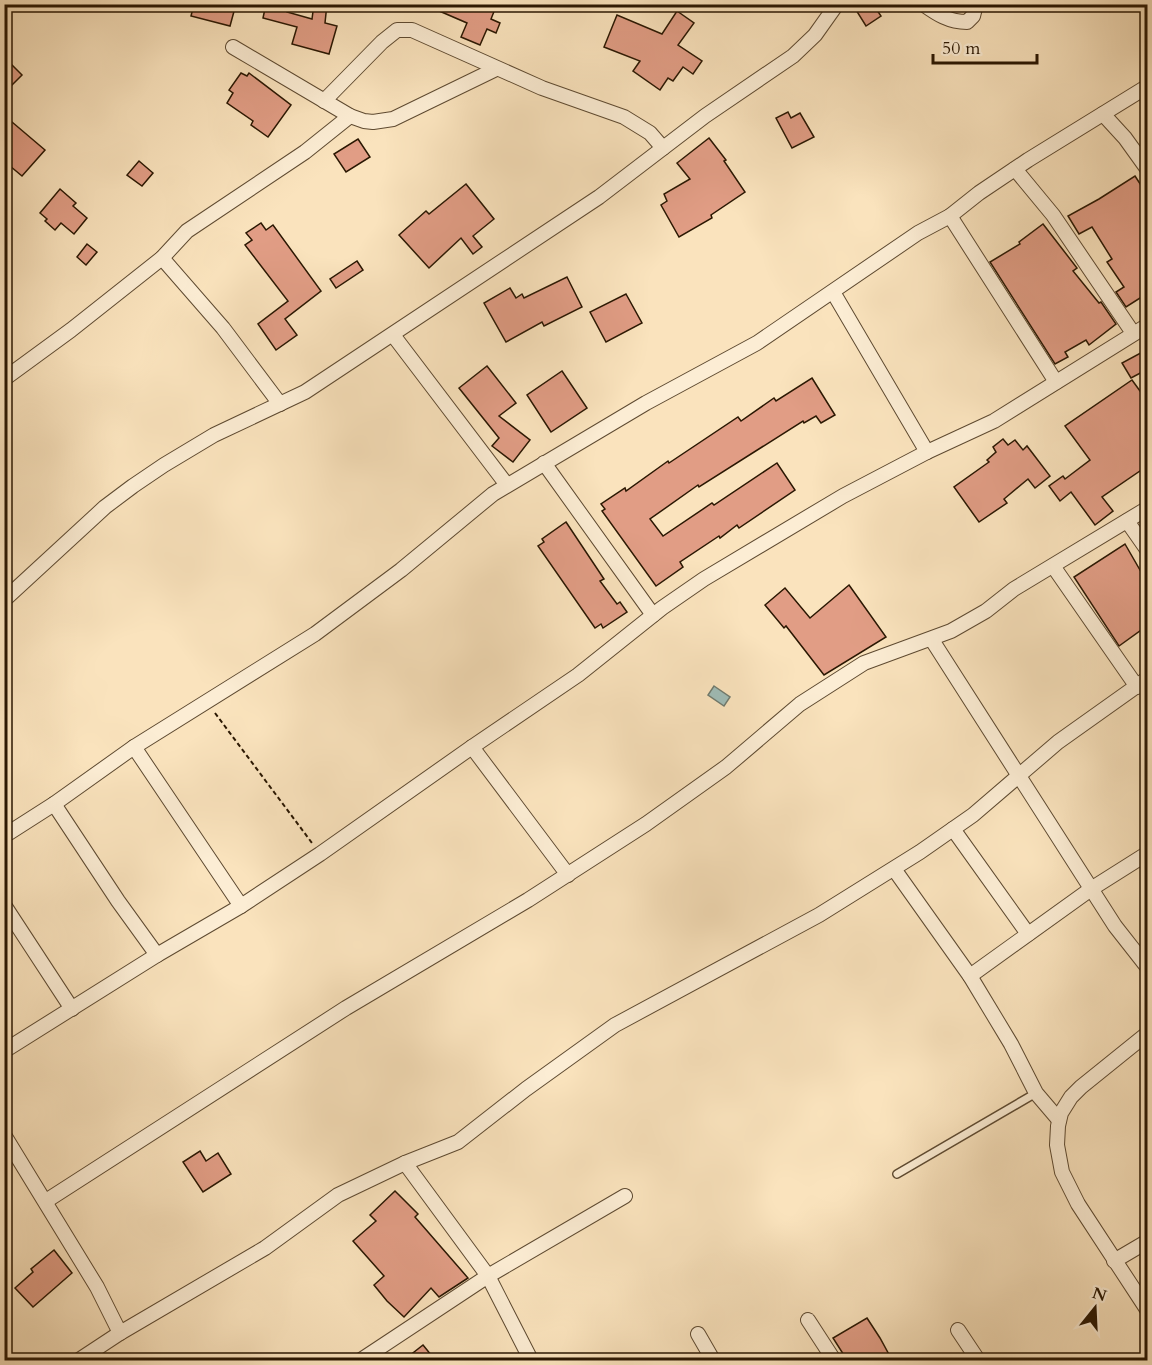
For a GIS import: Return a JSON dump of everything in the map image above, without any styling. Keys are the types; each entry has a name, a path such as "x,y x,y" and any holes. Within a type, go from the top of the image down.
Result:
{"street":[{"path":"4,600 105,507 164,465 214,435 305,392 599,197 705,116 793,56 815,35 837,4"},
{"path":"923,4 942,17 956,22 967,22 974,16 976,4"},
{"path":"324,101 382,42 397,30 412,30 542,88 624,117 650,133 663,148"},
{"path":"233,47 350,116 373,122 393,119 496,69"},
{"path":"4,836 54,804 134,747 315,634 401,570 493,494 646,403 757,343 918,233 950,216 1015,169 1148,86"},
{"path":"1103,114 1125,138 1148,170"},
{"path":"4,380 162,258 187,231 305,152 350,116"},
{"path":"1015,169 1053,215 1133,333"},
{"path":"950,216 1056,382"},
{"path":"162,258 223,328 280,404"},
{"path":"833,292 927,452"},
{"path":"4,1051 157,955 241,906 320,854 578,675 653,615 704,579 790,526 927,452 994,421 1148,325"},
{"path":"393,335 507,485"},
{"path":"544,463 653,615"},
{"path":"46,1201 346,1008 406,975 568,875 709,780 800,704 864,663 951,632 986,611 1014,590 1148,508"},
{"path":"1127,521 1148,551"},
{"path":"79,1360 120,1333 265,1248 338,1196 405,1162 458,1142 526,1089 615,1025 819,915 894,869 973,815 1017,776 1086,721 1142,682 1053,566"},
{"path":"932,640 1115,926 1148,968"},
{"path":"134,747 241,906"},
{"path":"472,747 568,875"},
{"path":"54,804 118,902 157,955"},
{"path":"953,829 1028,934"},
{"path":"970,976 1091,889 1148,853"},
{"path":"894,869 970,976 1011,1044 1036,1093 1059,1120"},
{"path":"4,905 72,1009"},
{"path":"1148,1033 1071,1097 1061,1113 1056,1145 1062,1172 1078,1204 1148,1311"},
{"path":"4,1135 97,1287 120,1333"},
{"path":"405,1162 488,1276 531,1360"},
{"path":"361,1360 488,1276 625,1196"},
{"path":"1114,1261 1148,1241"},
{"path":"808,1320 834,1360"},
{"path":"958,1330 978,1360"},
{"path":"698,1334 713,1360"}],"lane":[{"path":"897,1174 1036,1093"}],"path":[{"path":"206,701 320,854"}],"water":[{"path":"714,686 730,697 724,706 708,695"}],"building":[{"path":"194,4 236,4 230,26 191,16"},
{"path":"266,4 288,4 287,12 312,19 314,4 327,4 325,23 337,26 329,54 292,44 297,27 263,18"},
{"path":"423,4 497,4 491,19 500,23 496,33 487,29 480,45 461,37 467,23"},
{"path":"865,4 873,4 881,16 866,26 856,10"},
{"path":"677,11 694,23 678,45 702,61 693,74 683,67 673,81 668,78 660,90 633,71 640,61 604,47 617,15 662,34"},
{"path":"4,57 22,75 4,93"},
{"path":"241,73 247,76 249,73 291,105 268,137 251,125 253,121 227,103 233,93 229,90"},
{"path":"788,112 791,118 800,113 814,137 792,148 776,118"},
{"path":"12,122 45,150 22,176 4,161 4,131"},
{"path":"709,138 726,160 724,161 745,192 711,215 712,218 679,237 661,205 667,201 664,194 690,179 677,163"},
{"path":"358,139 370,157 346,172 334,154"},
{"path":"139,161 153,173 142,186 127,175"},
{"path":"1135,176 1148,196 1148,258 1141,263 1148,272 1148,293 1126,307 1116,292 1124,287 1107,262 1112,259 1092,227 1079,234 1068,216"},
{"path":"466,184 494,219 473,236 482,247 473,254 461,238 429,268 399,235 426,211 429,214"},
{"path":"60,189 76,203 73,206 87,218 74,234 61,223 55,230 40,213"},
{"path":"261,223 266,230 273,225 321,291 285,319 297,335 276,350 258,324 288,301 245,245 252,240 246,233"},
{"path":"1043,224 1077,268 1073,271 1099,303 1101,302 1116,324 1089,345 1086,340 1065,352 1068,357 1055,364 990,262 1020,244 1019,242"},
{"path":"87,244 97,252 86,265 77,257"},
{"path":"357,261 363,270 336,288 330,279"},
{"path":"567,277 582,307 544,326 542,322 506,342 484,303 510,288 516,298 522,294 524,298"},
{"path":"626,294 642,323 606,342 590,312"},
{"path":"1148,349 1148,369 1131,378 1122,363"},
{"path":"487,366 516,403 499,416 530,440 513,462 492,446 499,438 459,388"},
{"path":"562,371 587,408 551,432 527,395"},
{"path":"812,378 835,415 821,423 816,416 804,423 803,421 699,487 698,485 650,519 663,536 777,463 795,490 739,528 737,525 680,562 683,567 656,586 602,511 605,509 601,504 625,488 626,491 668,461 669,463 738,417 741,421 774,398 776,401"},
{"path":"1132,380 1148,402 1148,482 1140,471 1102,497 1113,511 1095,525 1071,492 1060,501 1049,486 1063,476 1065,479 1090,460 1065,426"},
{"path":"1003,439 1008,445 1015,440 1023,450 1027,446 1050,476 1035,488 1028,479 1004,499 1007,503 979,522 954,487 989,462 987,460 996,452 993,447"},
{"path":"566,522 604,579 600,581 617,604 620,602 627,612 603,628 601,624 595,628 538,546 544,542 542,539"},
{"path":"1125,544 1148,584 1148,625 1119,646 1074,577"},
{"path":"849,585 886,637 824,675 786,626 784,628 765,605 785,588 810,618"},
{"path":"200,1151 206,1161 218,1153 231,1174 203,1192 183,1162"},
{"path":"395,1191 418,1214 415,1217 468,1278 439,1297 431,1288 404,1317 374,1285 384,1276 353,1241 376,1221 370,1215"},
{"path":"54,1250 72,1273 33,1307 15,1288 33,1272 31,1269"},
{"path":"867,1318 892,1360 847,1360 833,1338"},
{"path":"423,1345 432,1356 426,1360 404,1360"}]}
